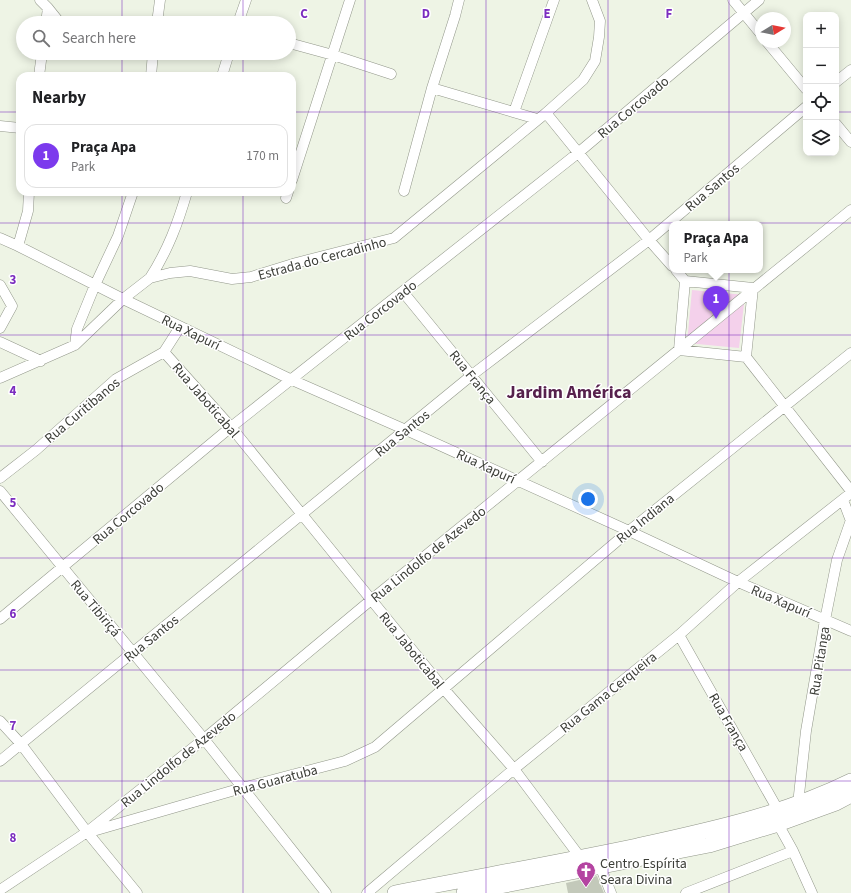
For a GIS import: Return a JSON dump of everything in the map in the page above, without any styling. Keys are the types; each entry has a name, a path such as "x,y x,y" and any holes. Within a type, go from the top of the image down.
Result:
{"main road":[{"path":"464,893 709,845 778,817 798,804 851,781"},
{"path":"395,893 778,817 836,803 851,795"}],"street":[{"path":"40,0 54,16"},
{"path":"158,16 160,0"},
{"path":"240,16 246,0"},
{"path":"296,168 350,0"},
{"path":"404,191 432,88 459,0"},
{"path":"514,112 554,0"},
{"name":"Estrada do Cercadinho","path":"0,378 75,345 123,299 150,278 170,273 190,271 232,279 251,277 296,263 394,238 542,116 583,80 594,60 599,37 600,21 592,0"},
{"path":"733,0 755,27"},
{"name":"Rua Corcovado","path":"0,619 231,428 578,153 759,0"},
{"path":"47,16 48,8"},
{"path":"296,45 391,74"},
{"path":"773,48 803,85"},
{"path":"40,72 41,60"},
{"path":"151,72 152,60"},
{"path":"223,72 227,60"},
{"path":"839,80 851,70"},
{"path":"432,88 514,112 542,116 578,153 669,263"},
{"name":"Rua Santos","path":"671,221 803,110"},
{"path":"0,126 16,128"},
{"path":"839,128 851,142"},
{"path":"18,246 28,211 29,196"},
{"path":"75,345 77,329 95,285 118,236 132,196"},
{"path":"150,278 160,264 177,226 187,196"},
{"name":"Rua Lindolfo de Azevedo","path":"0,890 87,832 204,739 371,600 519,481 753,288 851,210"},
{"name":"Rua Santos","path":"0,761 472,375 649,240 669,223"},
{"name":"Rua Xapurí","path":"0,238 180,327 292,380 519,481 738,582 851,631"},
{"path":"678,273 685,281 679,350 746,357"},
{"path":"685,281 753,288 746,357 851,492"},
{"path":"0,285 12,306 0,328"},
{"name":"Rua França","path":"403,292 542,462"},
{"name":"Rua Curitibanos","path":"0,478 36,450 116,379 164,352 180,327"},
{"path":"0,342 41,361"},
{"name":"Rua Jaboticabal","path":"164,352 231,428 443,688 514,769 580,857"},
{"name":"Rua Indiana","path":"443,688 629,531 851,353"},
{"name":"Rua Tibiriçá","path":"0,491 204,739 326,893"},
{"name":"Rua Gama Cerqueira","path":"367,893 514,769 679,634 738,582 843,500 851,492"},
{"path":"843,500 851,521"},
{"name":"Rua Pitanga","path":"798,804 806,731 825,620 837,560 851,521"},
{"name":"Rua França","path":"679,634 778,817 812,893"},
{"name":"Rua Guaratuba","path":"87,832 242,788 345,761 375,747 443,688"},
{"path":"0,721 21,744 87,832 137,893"},
{"path":"686,893 793,851"},
{"path":"600,866 611,893"}],"shaded area":[{"path":"692,290 745,295 739,348 687,343"}],"building":[{"name":"Centro Espírita Seara Divina","path":"597,876 604,893 568,893 566,883"}],"place":[{"name":"Praça Apa","path":"716,319"},
{"name":"Centro Espírita Seara Divina","path":"586,888"}],"district":[{"name":"Jardim América","path":"569,392"}]}
